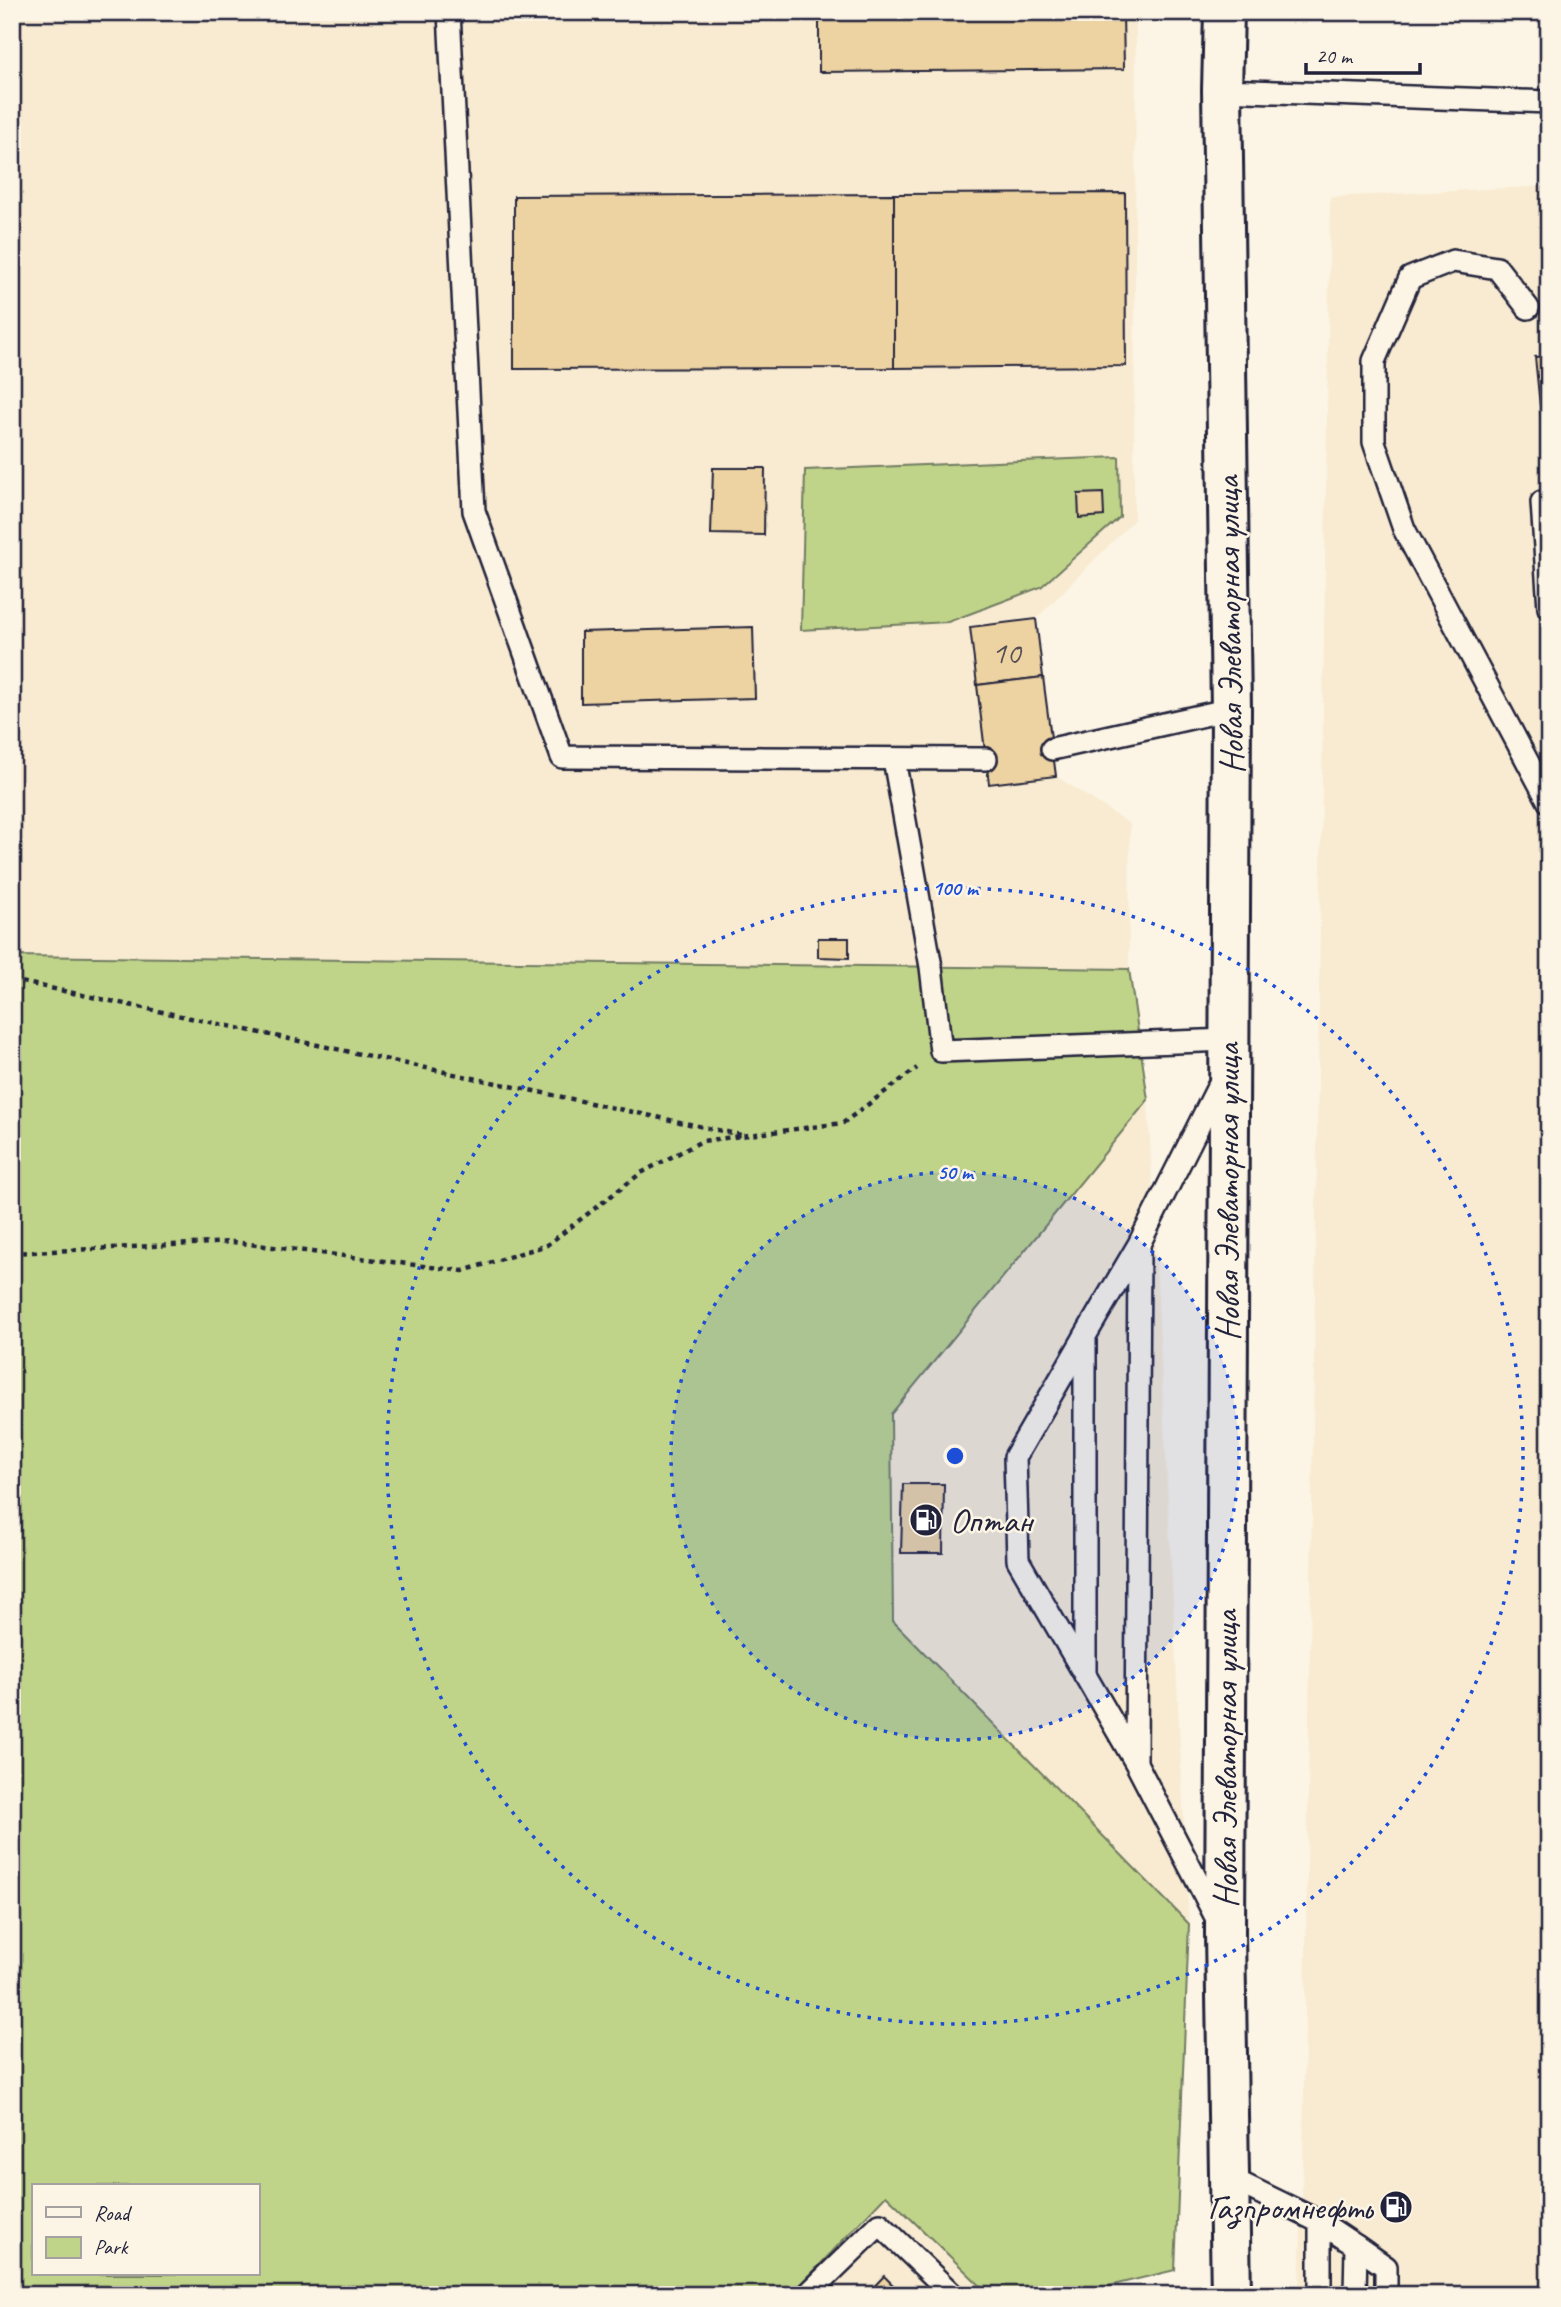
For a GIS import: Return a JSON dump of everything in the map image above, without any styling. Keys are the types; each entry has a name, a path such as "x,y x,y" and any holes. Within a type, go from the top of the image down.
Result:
{"main road":[{"name":"Новая Элеваторная улица","path":"1223,12 1231,709 1225,1934 1231,2295"}],"lane":[{"path":"449,12 474,511 562,757 986,759"},
{"path":"1222,90 1549,102"},
{"path":"1528,308 1497,268 1453,261 1410,278 1374,360 1374,442 1404,529 1549,802"},
{"path":"1542,502 1549,608"},
{"path":"1052,749 1231,709"},
{"path":"894,759 931,967 941,1051 1228,1054 1139,1244 1015,1457 1018,1560 1136,1763 1225,1934"},
{"path":"1136,1763 1139,1244"},
{"path":"1085,1336 1085,1675"},
{"path":"1230,2178 1320,2222 1386,2267 1386,2295"},
{"path":"1320,2222 1320,2295"},
{"path":"807,2295 880,2224 949,2294"},
{"path":"1355,2295 1356,2246"}],"path":[{"path":"12,980 745,1136"},
{"path":"12,1253 233,1242 463,1271 547,1245 641,1173 702,1141 844,1123 941,1051"}],"shaded area":[{"path":"12,12 1136,12 1134,520 1036,619 1056,776 1130,824 1129,969 12,956"},
{"path":"1549,186 1549,2295 1299,2295 1330,197"},
{"path":"1148,1100 1189,1924 893,1621 891,1414"},
{"path":"886,2195 990,2295 791,2295"}],"green space":[{"path":"1119,457 1120,517 1041,587 948,622 801,630 805,470"},
{"path":"12,956 1129,969 1148,1100 891,1414 893,1621 1189,1924 1175,2270 1072,2295 990,2295 886,2195 791,2295 12,2295"}],"building":[{"path":"819,12 1123,12 1124,69 819,72"},
{"path":"1125,193 1126,366 894,368 894,194"},
{"path":"894,194 894,368 514,369 514,196"},
{"path":"1549,356 1549,485 1548,485 1535,357"},
{"path":"713,468 765,468 764,535 711,534"},
{"path":"1103,493 1104,516 1079,518 1078,494"},
{"path":"1036,619 1043,677 977,685 970,627"},
{"path":"753,627 755,698 581,703 581,632"},
{"path":"1043,677 1056,776 989,784 977,685"},
{"path":"818,938 849,938 849,958 818,957"},
{"path":"903,1484 944,1484 943,1553 901,1553"},
{"path":"884,2276 901,2293 866,2295"}],"place":[{"name":"Оптан","path":"926,1520"},
{"name":"Газпромнефть","path":"1396,2207"}]}
